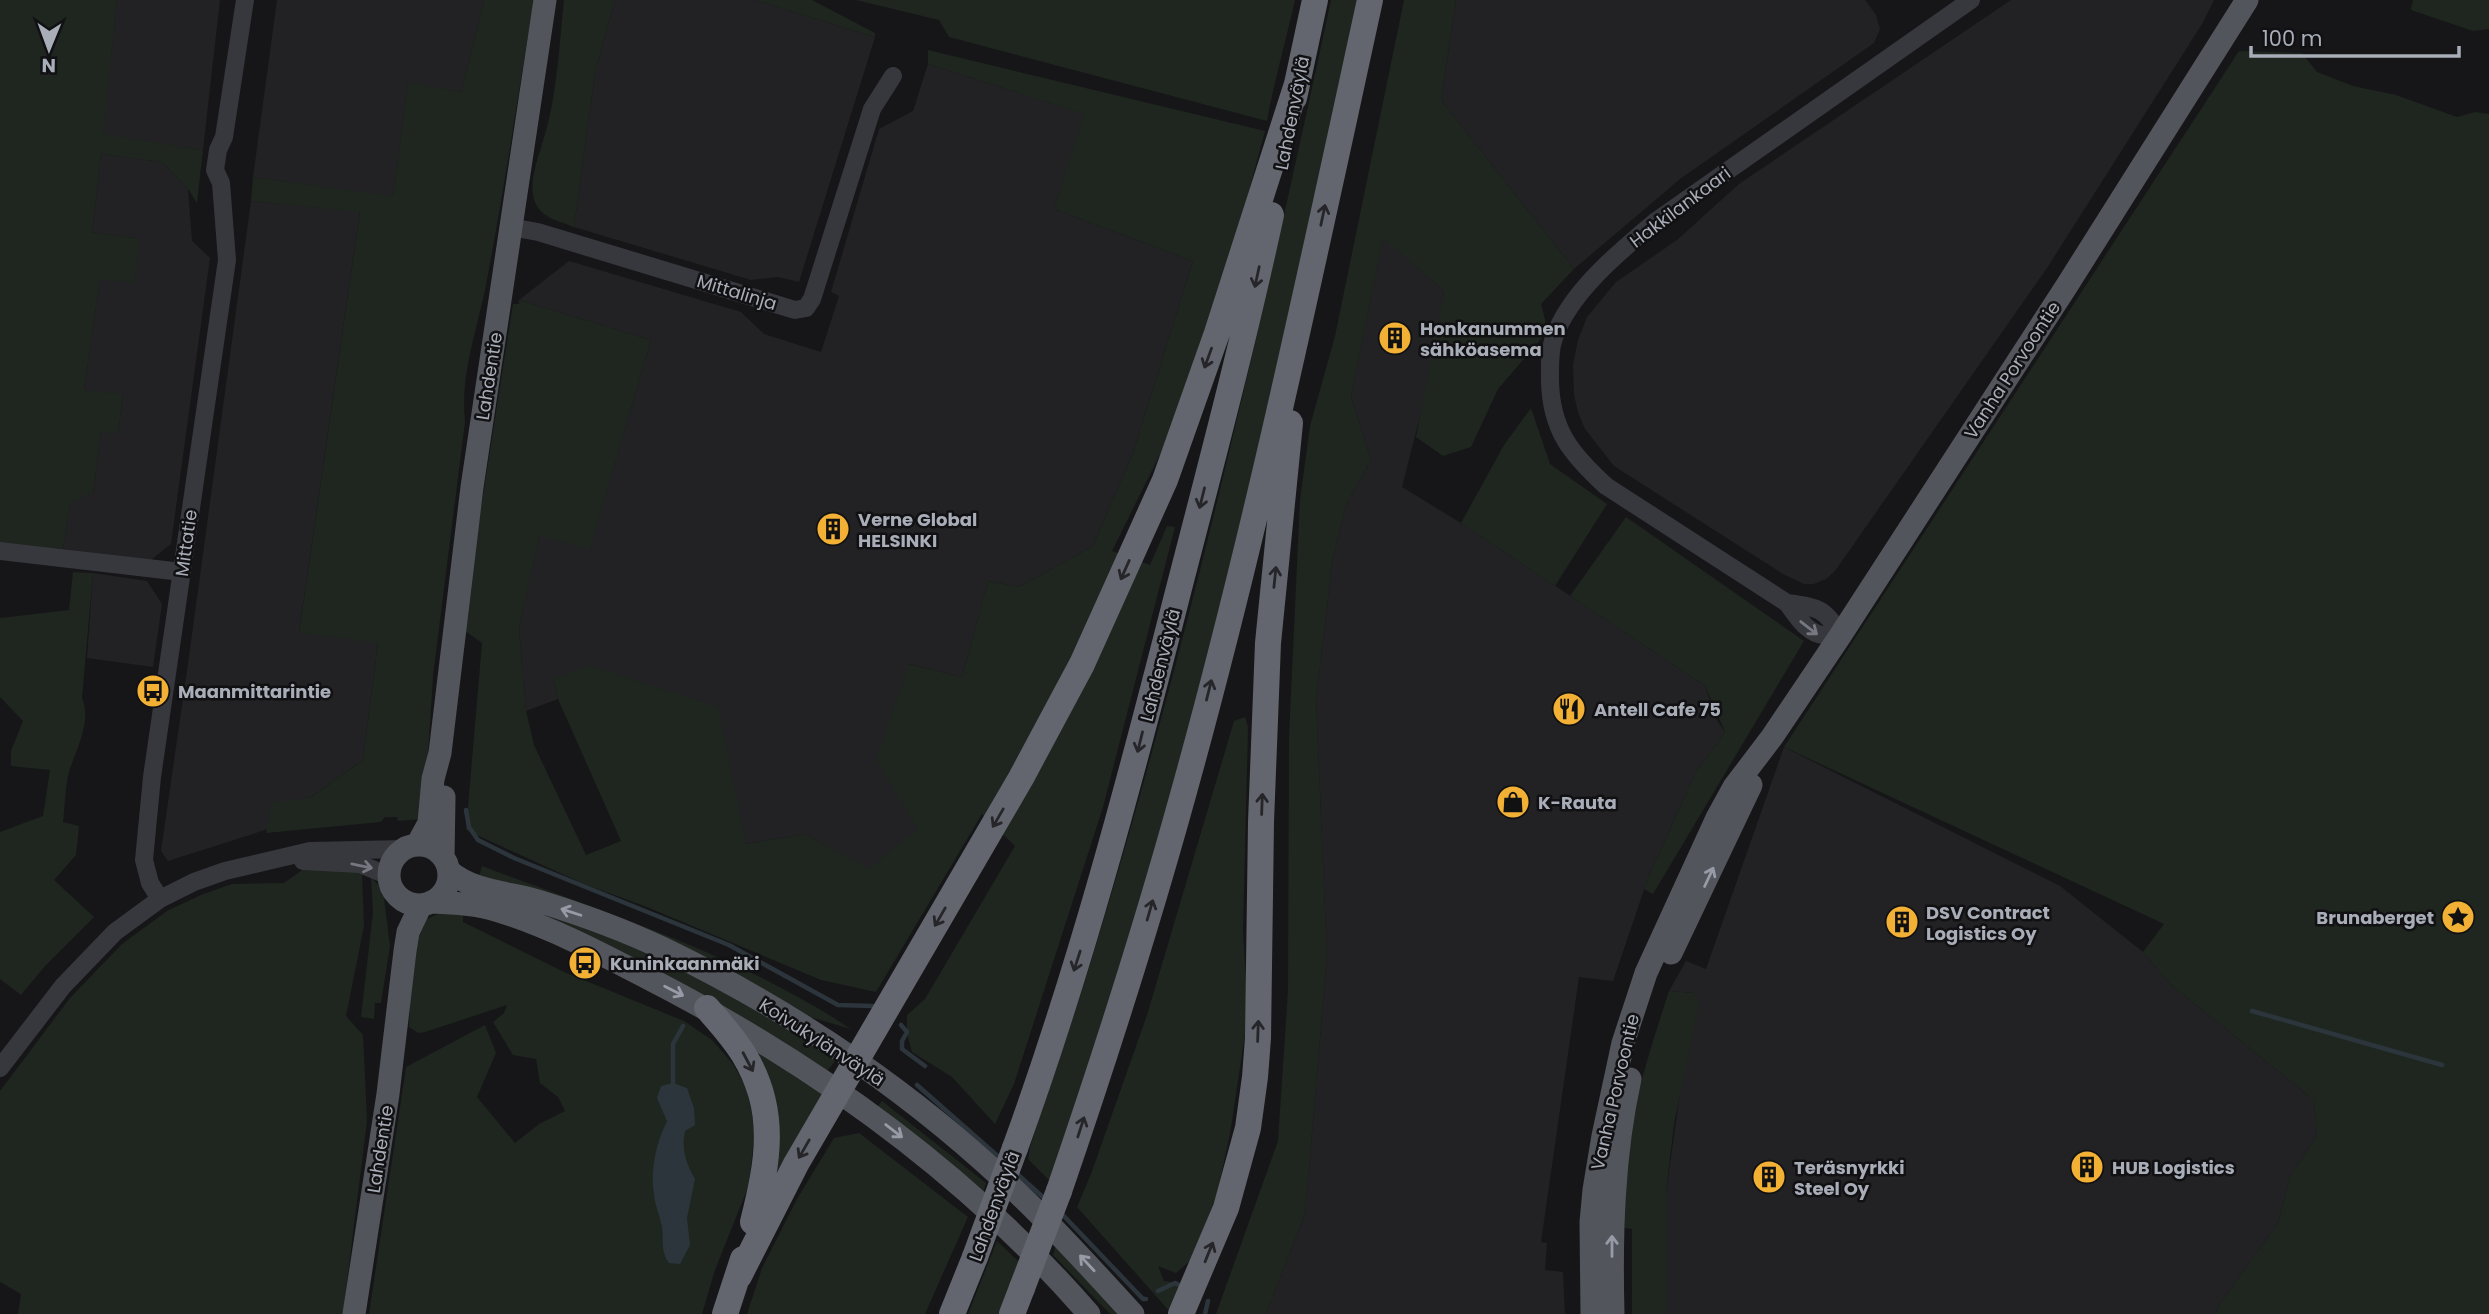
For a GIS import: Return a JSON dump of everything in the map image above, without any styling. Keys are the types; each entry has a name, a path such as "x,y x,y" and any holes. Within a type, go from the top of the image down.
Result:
{"highway":[{"name":"Lahdenväylä","path":"952,1314 1015,1148 1084,937 1129,783 1248,319 1315,0"},
{"path":"1012,1314 1059,1191 1137,953 1183,793 1298,330 1370,0"},
{"path":"725,1314 739,1276 775,1201 1021,778 1082,664 1165,480 1217,333 1297,84"},
{"path":"1181,1314 1226,1208 1248,1128 1255,1077 1268,643 1298,330"},
{"path":"707,1008 744,1054 757,1081 767,1119 766,1168 739,1276"}],"main road":[{"name":"Lahdentie","path":"411,847 429,824 472,487 545,0"},
{"name":"Vanha Porvoontie","path":"1592,1314 1591,1222 1612,1090 1646,973 1717,818 1734,787 1772,737 1840,636 2247,0"},
{"name":"Vanha Porvoontie","path":"1613,1314 1612,1239 1615,1194 1625,1108 1641,1036 1660,977 1772,737"},
{"name":"Lahdentie","path":"440,753 444,780 446,864"},
{"path":"411,847 436,851 446,864 446,887 441,896 426,904 411,904 401,899 392,883 390,866 396,857 411,847"},
{"name":"Koivukylänväylä","path":"446,864 460,881 473,886 536,901 635,935 727,981 814,1033 952,1135 1026,1201 1133,1314"},
{"name":"Lahdentie","path":"392,883 399,983"},
{"name":"Lahdentie","path":"354,1314 388,1094 399,983 408,932 426,904"},
{"name":"Koivukylänväylä","path":"426,904 468,905 498,911 598,952 707,1008 839,1090 907,1141 1013,1233 1089,1314"}],"street":[{"name":"Mittatie","path":"160,899 148,877 144,854 227,260 221,183 215,170 215,161 224,137 245,0"},
{"name":"Hakkilankaari","path":"1840,636 1825,638 1815,634 1800,621 1787,603 1606,486 1581,463 1566,444 1556,423 1550,367 1553,339 1579,294 1656,221 1971,0"},
{"name":"Mittalinja","path":"510,227 538,232 795,310 806,308 812,299 872,109 893,76"},
{"path":"0,551 182,572"},
{"path":"0,1068 63,986 115,932 160,899 194,882 225,871 310,851 411,847"},
{"path":"285,858 360,864 392,883"}],"shaded area":[{"path":"0,0 117,0 103,134 203,150 197,203 188,189 162,162 101,154 92,232 140,239 134,283 100,279 84,390 123,394 118,434 101,432 93,492 70,505 63,549 0,542"},
{"path":"117,0 220,0 203,150 102,135"},
{"path":"277,0 484,0 461,92 408,83 393,197 253,177"},
{"path":"484,0 534,0 493,250 467,370 465,422 433,676 424,819 398,821 397,817 385,817 381,822 266,833 272,802 310,798 363,760 378,643 299,633 360,212 251,201 253,177 393,196 408,82 461,92"},
{"path":"564,0 615,0 595,72 574,227 542,212 535,202 532,188 554,91"},
{"path":"615,0 755,0 875,37 799,282 778,277 751,280 574,227 595,72"},
{"path":"755,0 812,0 875,33 875,37"},
{"path":"856,0 1295,0 1267,121 949,37 939,20"},
{"path":"1331,0 1363,0 1327,160 1196,706 1119,979 1050,1181 1028,1159 1030,1147 1124,851 1190,610 1249,366"},
{"path":"1404,0 1456,0 1441,100 1574,269 1541,304 1548,331 1498,389 1471,447 1443,456 1416,437 1444,291 1383,238 1351,397 1371,460 1346,505 1332,563 1316,700 1327,956 1305,1214 1266,1314 1216,1314 1278,1141 1288,991 1289,736 1300,500 1310,426 1335,336"},
{"path":"1456,0 1865,0 1876,15 1880,29 1874,43 1680,179 1574,269 1441,100"},
{"path":"2011,0 2214,0 2202,24 2047,268 1835,571 1826,579 1814,584 1804,584 1783,574 1614,466 1585,429 1578,412 1574,395 1573,365 1578,340 1587,317 1616,282 1677,240 1739,184"},
{"path":"2413,0 2489,0 2489,29 2473,31 2411,10"},
{"path":"928,50 1265,131 1228,269 1174,426 1112,551 1150,565 1167,526 1175,527 1103,807 1014,1084 995,1124 952,1077 912,1052 907,1034 907,1015 925,999 1015,846 982,814 876,992 821,980 647,907 584,884 466,830 482,643 462,629 513,304 519,304 519,300 651,340 590,549 539,536 519,629 526,711 534,745 586,855 621,841 558,699 553,679 588,665 718,707 746,844 804,834 870,868 918,829 876,760 909,664 962,677 988,581 1019,587 1093,546 1133,453 1193,261 1054,209 1084,114 928,64"},
{"path":"2239,51 2302,53 2317,72 2353,86 2396,95 2457,117 2475,112 2489,114 2489,1314 2215,1314 2278,1223 2290,1176 2317,1136 2314,1100 2170,984 2143,952 2164,924 1784,747"},
{"path":"928,64 1085,114 1054,209 1193,261 1133,453 1093,546 1019,587 988,581 962,677 910,664 877,760 919,829 870,869 804,834 746,844 553,679 558,699 526,711 519,629 539,535 590,548 651,340 519,300 569,261 741,312 764,334 821,352 839,296 831,292 879,129 913,111"},
{"path":"101,154 162,162 188,189 192,241 210,258 171,544 151,560 63,549 70,504 93,492 101,431 118,433 123,395 84,390 100,278 139,239 92,232"},
{"path":"251,201 360,211 299,632 378,642 363,760 265,830 168,861 161,851"},
{"path":"1383,237 1444,291 1429,381 1402,487 1461,523 1705,686 1717,720 1725,732 1695,774 1648,878 1613,981 1579,977 1541,1242 1547,1243 1545,1270 1563,1272 1565,1314 1266,1314 1305,1214 1327,956 1316,700 1332,563 1346,505 1371,460 1351,397"},
{"path":"1531,408 1550,464 1607,504 1555,586 1461,523 1504,445"},
{"path":"1626,517 1804,641 1653,894 1644,889 1648,878 1695,774 1725,732 1705,686 1570,596"},
{"path":"73,572 93,573 82,698 85,707 84,726 69,772 63,822 79,826 76,855 54,880 94,917 45,966 21,995 0,979 0,832 43,816 50,770 11,766 11,751 23,721 0,697 0,618 69,610"},
{"path":"93,573 147,581 162,604 153,667 87,658"},
{"path":"1245,717 1248,727 1243,932 1248,1014 1230,1134 1217,1194 1192,1259 1176,1273 1158,1266 1164,1281 1185,1284 1171,1313 1077,1207 1147,1015 1234,721"},
{"path":"1784,747 2060,886 2143,952 2170,984 2314,1100 2317,1136 2290,1176 2278,1223 2215,1314 1666,1314 1666,1193 1694,993 1669,991 1686,961 1706,969"},
{"path":"482,866 718,957 764,979 851,1029 807,1016 477,883"},
{"path":"305,868 351,869 362,873 364,926 346,1016 363,1035 367,1121 343,1314 18,1314 21,1294 0,1282 0,1091 70,998 122,944 167,911 232,884 284,883"},
{"path":"371,877 383,890 390,946 381,1003 375,1003 374,1019 361,1017 373,912"},
{"path":"480,894 582,924 703,978 837,1059 827,1071"},
{"path":"453,911 463,912 463,922 564,972 684,1021 712,1040 733,1064 746,1087 755,1128 749,1185 715,1270 702,1314 369,1314 406,1067 485,1025 496,1053 477,1097 515,1143 539,1124 565,1111 558,1097 540,1083 536,1059 513,1055 493,1022 504,1013 507,1005 425,1032 418,1033 409,1027 412,942 427,919"},
{"path":"1669,991 1694,993 1699,1003 1674,1124 1666,1193 1666,1314 1632,1314 1632,1229 1625,1228 1624,1179 1630,1131 1641,1084"},
{"path":"750,1046 828,1096 769,1197"},
{"path":"673,1083 687,1088 694,1108 695,1125 685,1131 684,1137 685,1156 695,1179 687,1218 690,1245 680,1264 669,1263 664,1254 662,1227 653,1185 655,1157 667,1121 657,1098 661,1086"},
{"path":"882,1101 986,1183 983,1192 877,1107"},
{"path":"859,1133 968,1217 925,1314 747,1314 762,1268 797,1199 834,1138"},
{"path":"997,1241 1019,1262 999,1314 968,1314"},
{"path":"1056,1245 1121,1314 1110,1314 1053,1255"}],"waterway":[{"path":"466,810 469,827 478,840 514,858 729,945 838,1005 872,1006"},
{"path":"2252,1011 2442,1065"},
{"path":"901,1025 907,1032 902,1041 902,1049 925,1066"},
{"path":"673,1083 673,1044 683,1026"},
{"path":"917,1085 1001,1159"},
{"path":"1015,1172 1045,1199"},
{"path":"1062,1214 1143,1299 1146,1299"},
{"path":"1158,1291 1175,1283 1179,1285"},
{"path":"1205,1314 1208,1301"}],"place":[{"name":"Honkanummen sähköasema","path":"1395,338"},
{"name":"Verne Global HELSINKI","path":"833,529"},
{"name":"Maanmittarintie","path":"153,691"},
{"name":"Antell Cafe 75","path":"1569,709"},
{"name":"K-Rauta","path":"1513,802"},
{"name":"Brunaberget","path":"2458,917"},
{"name":"DSV Contract Logistics Oy","path":"1902,922"},
{"name":"Kuninkaanmäki","path":"585,963"},
{"name":"HUB Logistics","path":"2087,1167"},
{"name":"Teräsnyrkki Steel Oy","path":"1769,1177"}]}
